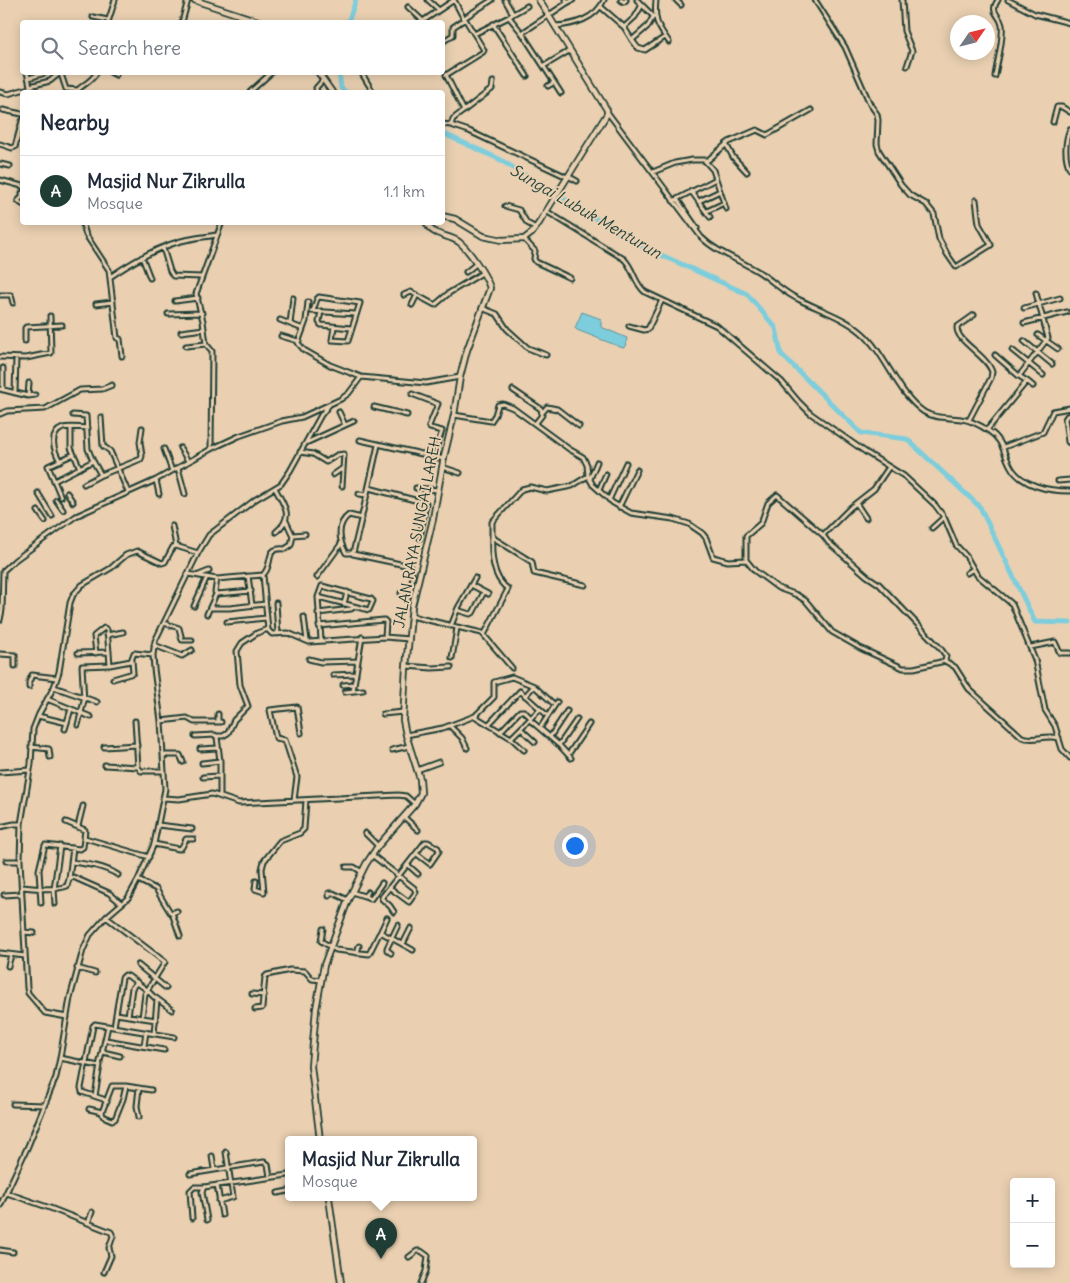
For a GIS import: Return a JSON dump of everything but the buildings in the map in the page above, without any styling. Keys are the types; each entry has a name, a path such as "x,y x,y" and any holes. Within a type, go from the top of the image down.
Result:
{"street":[{"path":"108,20 115,0"},
{"path":"183,20 188,0"},
{"path":"194,0 247,20"},
{"path":"428,0 439,10"},
{"path":"424,20 454,0 483,50 483,52 446,75 464,111"},
{"path":"445,40 452,36 453,28 492,0"},
{"path":"505,0 511,16 561,93"},
{"path":"538,0 607,113 697,228"},
{"path":"522,34 566,2 573,0"},
{"path":"554,26 577,23 588,18 601,7 604,0"},
{"path":"621,0 624,2 626,0"},
{"path":"638,0 654,17 668,42"},
{"path":"632,40 648,26 654,17 656,0"},
{"path":"676,0 681,5"},
{"path":"814,0 845,47 870,104 877,114 877,144 879,151 901,185 910,195 926,204 934,214 942,245 956,267 990,245 979,224 976,200"},
{"path":"902,0 904,32 912,51 907,66"},
{"path":"995,76 1002,27 994,11 994,6 998,0"},
{"path":"1008,0 1035,14 1070,23"},
{"path":"624,27 635,17 642,5"},
{"path":"474,34 527,6"},
{"path":"408,7 421,20"},
{"path":"601,7 624,27 638,48 645,50 665,37"},
{"path":"93,17 104,20"},
{"path":"493,24 527,76"},
{"path":"544,66 569,51"},
{"path":"28,75 29,89 50,81 58,75"},
{"path":"29,78 39,75"},
{"path":"62,75 66,89 72,90"},
{"path":"79,90 91,82 95,75"},
{"path":"252,90 269,75"},
{"path":"320,75 330,90"},
{"path":"363,75 372,90"},
{"path":"316,90 316,88 323,80"},
{"path":"451,125 453,119 492,89 493,82"},
{"path":"548,86 553,82"},
{"path":"0,92 8,94 20,91"},
{"path":"1054,122 1057,107 1062,107 1070,112"},
{"path":"3,110 20,114"},
{"path":"653,172 675,163 692,160 705,161 726,144 757,130 767,135 811,110"},
{"path":"445,217 488,238 515,241 524,239 536,228 607,113"},
{"path":"445,124 491,141 576,181"},
{"path":"0,144 12,148 15,147 20,128"},
{"path":"1070,129 1066,154 1070,169"},
{"path":"726,144 733,157 747,172"},
{"path":"705,161 713,170 726,210"},
{"path":"0,164 10,166"},
{"path":"675,200 716,179"},
{"path":"0,180 20,185"},
{"path":"692,190 710,217"},
{"path":"699,201 720,191"},
{"path":"675,200 701,237 710,245 759,272 790,296 832,314 861,332 912,401 920,408 931,415 968,420 987,430 996,436 1004,447 1011,467 1022,478 1033,485 1051,490 1070,491"},
{"path":"707,212 724,203"},
{"path":"506,206 519,210 527,223 536,228"},
{"path":"546,210 624,259 630,266 638,284 646,292 717,326 782,382 810,413 916,486 935,505 944,517 956,545 966,556 973,569 982,580 1012,604 1032,647 1043,705 1055,726 1062,749 1070,758"},
{"path":"83,225 86,235 107,266 117,338 120,339 122,356"},
{"path":"211,449 212,351 206,344 197,290 221,225"},
{"path":"404,295 410,292 435,305 449,293 482,273 459,243 431,230 428,225"},
{"path":"110,277 142,257 180,241 217,235"},
{"path":"524,239 535,251 534,259 536,262 570,278"},
{"path":"163,248 173,276 202,277"},
{"path":"142,257 150,278"},
{"path":"466,272 476,264"},
{"name":"JALAN RAYA SUNGAI LAREH","path":"320,1136 311,1066 316,1009 321,980 330,947 348,900 371,855 415,804 420,797 422,789 406,735 403,712 412,594 438,490 442,467 441,458 454,415 460,377 490,288 482,273"},
{"path":"1019,376 1047,341 1048,333 1036,293"},
{"path":"0,295 11,295 13,303"},
{"path":"412,305 417,295"},
{"path":"298,341 317,299 321,297 359,302 360,304 355,314 348,341 334,341 332,338 334,326"},
{"path":"175,301 198,298"},
{"path":"290,324 293,298"},
{"path":"1024,308 1060,298"},
{"path":"629,326 644,330 648,329 662,300"},
{"path":"96,304 113,302"},
{"path":"308,302 310,311"},
{"path":"482,308 502,318 507,329 528,348 546,355"},
{"path":"310,311 355,314"},
{"path":"321,311 320,324 351,328"},
{"path":"1024,323 1067,312"},
{"path":"168,314 202,313"},
{"path":"968,420 992,375 990,367 984,359 957,331 959,326 974,315"},
{"path":"0,357 26,358 51,353 50,316"},
{"path":"280,320 303,329"},
{"path":"25,341 26,327 62,325"},
{"path":"181,332 204,329"},
{"path":"1038,334 1058,349"},
{"path":"281,336 298,341 304,350 330,365 361,377 426,383 460,377"},
{"path":"1024,340 1052,364"},
{"path":"186,346 206,344"},
{"path":"1012,350 1043,375"},
{"path":"995,356 1033,386"},
{"path":"15,393 16,358"},
{"path":"3,368 1,389 28,396 35,394"},
{"path":"0,620 3,603 2,570 70,520 156,480 211,449 261,427 302,417 329,405 346,396 361,377"},
{"path":"987,430 1027,381"},
{"path":"28,396 29,384"},
{"path":"0,414 7,410 46,409 80,390 105,388 112,385"},
{"path":"97,388 97,393"},
{"path":"513,390 539,407 542,413"},
{"path":"412,394 438,404 429,426 430,428 442,431 436,449 441,458"},
{"path":"454,415 491,421 496,415 497,406 500,404 513,408 569,450 583,457 587,465 589,477 609,500 631,514 673,519 689,524 706,538 714,558 728,561 745,560"},
{"path":"0,1206 7,1194 56,1077 70,998 83,950 90,935 106,917 128,898 154,844 165,789 161,721 153,655 154,645 198,553 209,535 281,484 329,405"},
{"path":"374,407 407,415"},
{"path":"535,424 547,407 554,408 579,426"},
{"path":"1004,447 1040,434 1046,427 1053,411 1070,408"},
{"path":"339,412 345,425"},
{"path":"73,415 85,415 88,428 88,449 101,475"},
{"path":"1070,415 1065,419 1070,443"},
{"path":"101,418 103,446 110,451 128,492"},
{"path":"305,443 354,421"},
{"path":"60,461 53,449 54,440 62,428 88,428"},
{"path":"71,428 72,455 80,468"},
{"path":"84,484 142,457 140,442 142,428"},
{"path":"360,440 441,458"},
{"path":"353,554 378,444"},
{"path":"180,448 188,461"},
{"path":"164,449 172,471"},
{"path":"300,452 313,454 325,462 343,454 345,455 342,486"},
{"path":"61,497 48,466 72,455"},
{"path":"54,481 93,461"},
{"path":"484,636 508,589 500,582 491,558 492,522 522,489 530,487 547,491 572,486 589,477 597,462"},
{"path":"609,500 626,463"},
{"path":"442,467 460,473"},
{"path":"823,535 856,503 874,489 890,467"},
{"path":"178,468 185,494"},
{"path":"333,475 344,468"},
{"path":"620,507 637,470"},
{"path":"599,490 606,474"},
{"path":"156,480 160,494"},
{"path":"1058,481 1070,480"},
{"path":"275,488 286,510 286,521 293,535 289,547 273,550 270,554 269,566 263,574 266,618 268,629 272,634 288,633 307,640 362,637 409,639"},
{"path":"369,488 426,503 420,538"},
{"path":"416,488 438,490"},
{"path":"38,493 52,516"},
{"path":"67,493 73,502"},
{"path":"359,494 367,495"},
{"path":"945,661 946,656 941,649 888,594 828,542 823,535 777,494 768,503 761,523 746,536 745,560 755,571 778,588 797,594 806,601 832,632 860,648 906,669 945,661 955,666 970,689 1019,734 1030,739 1048,736 1059,738"},
{"path":"56,500 63,510"},
{"path":"856,503 866,518"},
{"path":"38,511 45,521"},
{"path":"362,518 349,515 345,517 339,531 346,553 410,566 413,573 412,594 400,593"},
{"path":"932,528 944,517"},
{"path":"276,532 286,521"},
{"path":"172,526 176,546"},
{"path":"293,535 305,534"},
{"path":"492,535 532,562 533,572 536,574 585,585"},
{"path":"317,577 342,544"},
{"path":"176,546 198,553"},
{"path":"67,1017 45,1013 28,993 26,985 21,894 21,824 30,770 34,729 38,716 57,678 70,603 77,590 86,582 111,568 126,554 137,551 162,563 173,547 176,546"},
{"path":"967,574 973,569"},
{"path":"199,576 209,571"},
{"path":"188,574 217,579 263,574"},
{"path":"248,576 252,605"},
{"path":"194,606 207,577"},
{"path":"451,626 457,610 475,578"},
{"path":"207,614 216,594 217,579"},
{"path":"457,610 470,614 473,613 486,593 471,585"},
{"path":"318,598 370,610 373,600 323,586 318,598 321,640"},
{"path":"216,594 251,591"},
{"path":"344,604 347,592"},
{"path":"276,603 278,634"},
{"path":"210,608 265,604"},
{"path":"318,614 354,607"},
{"path":"411,616 457,628 478,631 512,668"},
{"path":"304,617 307,640"},
{"path":"227,622 266,618"},
{"path":"319,626 384,620 386,622 385,637"},
{"path":"164,623 179,628 182,640 192,640"},
{"path":"96,653 94,636 104,628 107,630 110,665"},
{"path":"452,658 457,628"},
{"path":"195,736 228,734 234,720 248,706 238,678 238,649 251,636 268,629"},
{"path":"107,635 123,632"},
{"path":"354,691 362,637"},
{"path":"1032,647 1053,642 1056,643 1060,653 1070,653"},
{"path":"154,645 182,656 192,650"},
{"path":"113,679 133,674 133,648"},
{"path":"78,652 109,652"},
{"path":"134,653 153,655"},
{"path":"0,654 15,655 15,666"},
{"path":"309,659 321,662 358,661"},
{"path":"78,725 84,698 82,666 110,665 132,660"},
{"path":"406,666 426,668 451,667"},
{"path":"333,675 356,674"},
{"path":"29,687 32,675 57,678"},
{"path":"406,735 450,726 475,716 494,697 495,681 512,677 534,686 556,704 540,728"},
{"path":"343,685 354,684"},
{"path":"525,696 534,686"},
{"path":"54,687 98,702"},
{"path":"345,692 363,690"},
{"path":"489,724 518,692 521,692 548,716"},
{"path":"47,699 91,717"},
{"path":"294,800 297,777 285,740 276,738 270,711 297,707 301,733"},
{"path":"65,729 71,709"},
{"path":"511,738 540,709"},
{"path":"500,732 520,711 524,712 570,756 589,724"},
{"path":"550,737 567,711"},
{"path":"383,714 403,712"},
{"path":"161,721 187,718 194,722 220,722 218,714"},
{"path":"38,716 67,723"},
{"path":"475,716 511,738 524,750"},
{"path":"559,745 577,719"},
{"path":"136,721 138,766 141,771 164,771"},
{"path":"450,726 462,738 467,748"},
{"path":"521,729 535,742"},
{"path":"216,736 220,761 220,796"},
{"path":"104,747 137,745"},
{"path":"392,750 409,746"},
{"path":"32,747 49,749 50,757"},
{"path":"200,749 218,748"},
{"path":"163,755 183,754 183,762"},
{"path":"202,763 220,761"},
{"path":"417,770 439,762"},
{"path":"105,765 138,766"},
{"path":"0,772 30,770"},
{"path":"203,777 220,776"},
{"path":"164,798 179,799 206,794 220,796 239,803 398,795 406,796 415,804"},
{"path":"256,881 255,888 264,892 262,869 264,861 280,841 300,833 304,829 306,800"},
{"path":"78,826 83,806"},
{"path":"404,817 418,830"},
{"path":"41,903 39,870 44,847 48,844 82,849 85,830 66,822"},
{"path":"0,828 18,823 21,824"},
{"path":"158,825 190,830 192,828"},
{"path":"365,833 378,846"},
{"path":"85,838 149,857"},
{"path":"154,844 179,849 182,848 186,839 193,839"},
{"path":"394,912 382,900 390,888 408,865 417,854 427,842 439,850 430,864 417,854"},
{"path":"55,904 54,889 60,846"},
{"path":"22,887 54,889 66,887 73,848"},
{"path":"371,855 415,890 414,898 408,902 390,888"},
{"path":"6,861 20,861"},
{"path":"70,862 92,865 118,875"},
{"path":"408,865 418,874"},
{"path":"346,867 354,867 362,872"},
{"path":"69,878 73,877 98,888 121,903"},
{"path":"138,880 156,889 172,913 180,936"},
{"path":"352,892 371,899 382,883"},
{"path":"365,896 368,892"},
{"path":"329,896 328,894 333,893 348,900"},
{"path":"4,894 21,894"},
{"path":"172,913 177,911"},
{"path":"106,917 164,961 145,994 142,1018"},
{"path":"322,928 321,940 330,947 336,950 371,953 387,918"},
{"path":"391,953 387,950 398,925"},
{"path":"403,944 411,928"},
{"path":"24,932 34,933"},
{"path":"380,933 413,950"},
{"path":"357,953 359,946"},
{"path":"0,953 25,956"},
{"path":"8,966 11,955"},
{"path":"138,965 166,988"},
{"path":"78,968 95,973"},
{"path":"255,1009 262,1008 265,977 268,974 293,970 305,971 312,979 321,980"},
{"path":"114,1027 122,978 126,975 172,1010"},
{"path":"128,1016 132,988 136,982"},
{"path":"252,994 264,995"},
{"path":"154,1034 156,998"},
{"path":"116,1014 156,1020"},
{"path":"107,1102 81,1090 93,1026 95,1024 174,1037"},
{"path":"95,1096 108,1026"},
{"path":"144,1046 146,1032"},
{"path":"106,1040 164,1050"},
{"path":"103,1052 120,1056"},
{"path":"60,1058 100,1066"},
{"path":"102,1112 112,1086 151,1090"},
{"path":"89,1108 102,1112 103,1116 112,1120 115,1119 126,1086"},
{"path":"139,1088 137,1106 139,1117"},
{"path":"13,1104 44,1106"},
{"path":"219,1201 233,1197 226,1152"},
{"path":"212,1156 214,1170"},
{"path":"190,1174 266,1162 270,1177"},
{"path":"192,1218 190,1191 194,1188 285,1175"},
{"path":"216,1185 222,1215"},
{"path":"204,1187 202,1192 207,1220"},
{"path":"278,1193 285,1192"},
{"path":"7,1194 88,1223 112,1234 109,1248 111,1256 104,1272"},
{"path":"329,1201 341,1283"},
{"path":"88,1223 92,1212"},
{"path":"0,1250 13,1252"},
{"path":"409,1257 417,1250 428,1256 426,1271 421,1283"}],"water":[{"path":"582,312 601,319 601,327 627,338 625,347 623,348 577,330 575,328"}],"waterway":[{"name":"Sungai Lubuk Menturun","path":"349,20 356,0"},
{"name":"Sungai Lubuk Menturun","path":"339,75 341,88 344,90"},
{"name":"Sungai Lubuk Menturun","path":"445,134 499,159 637,244 747,294 776,328 781,354 861,433 907,439 980,507 1035,622 1070,623"}],"place":[{"name":"Masjid Nur Zikrulla","path":"381,1259"}]}
